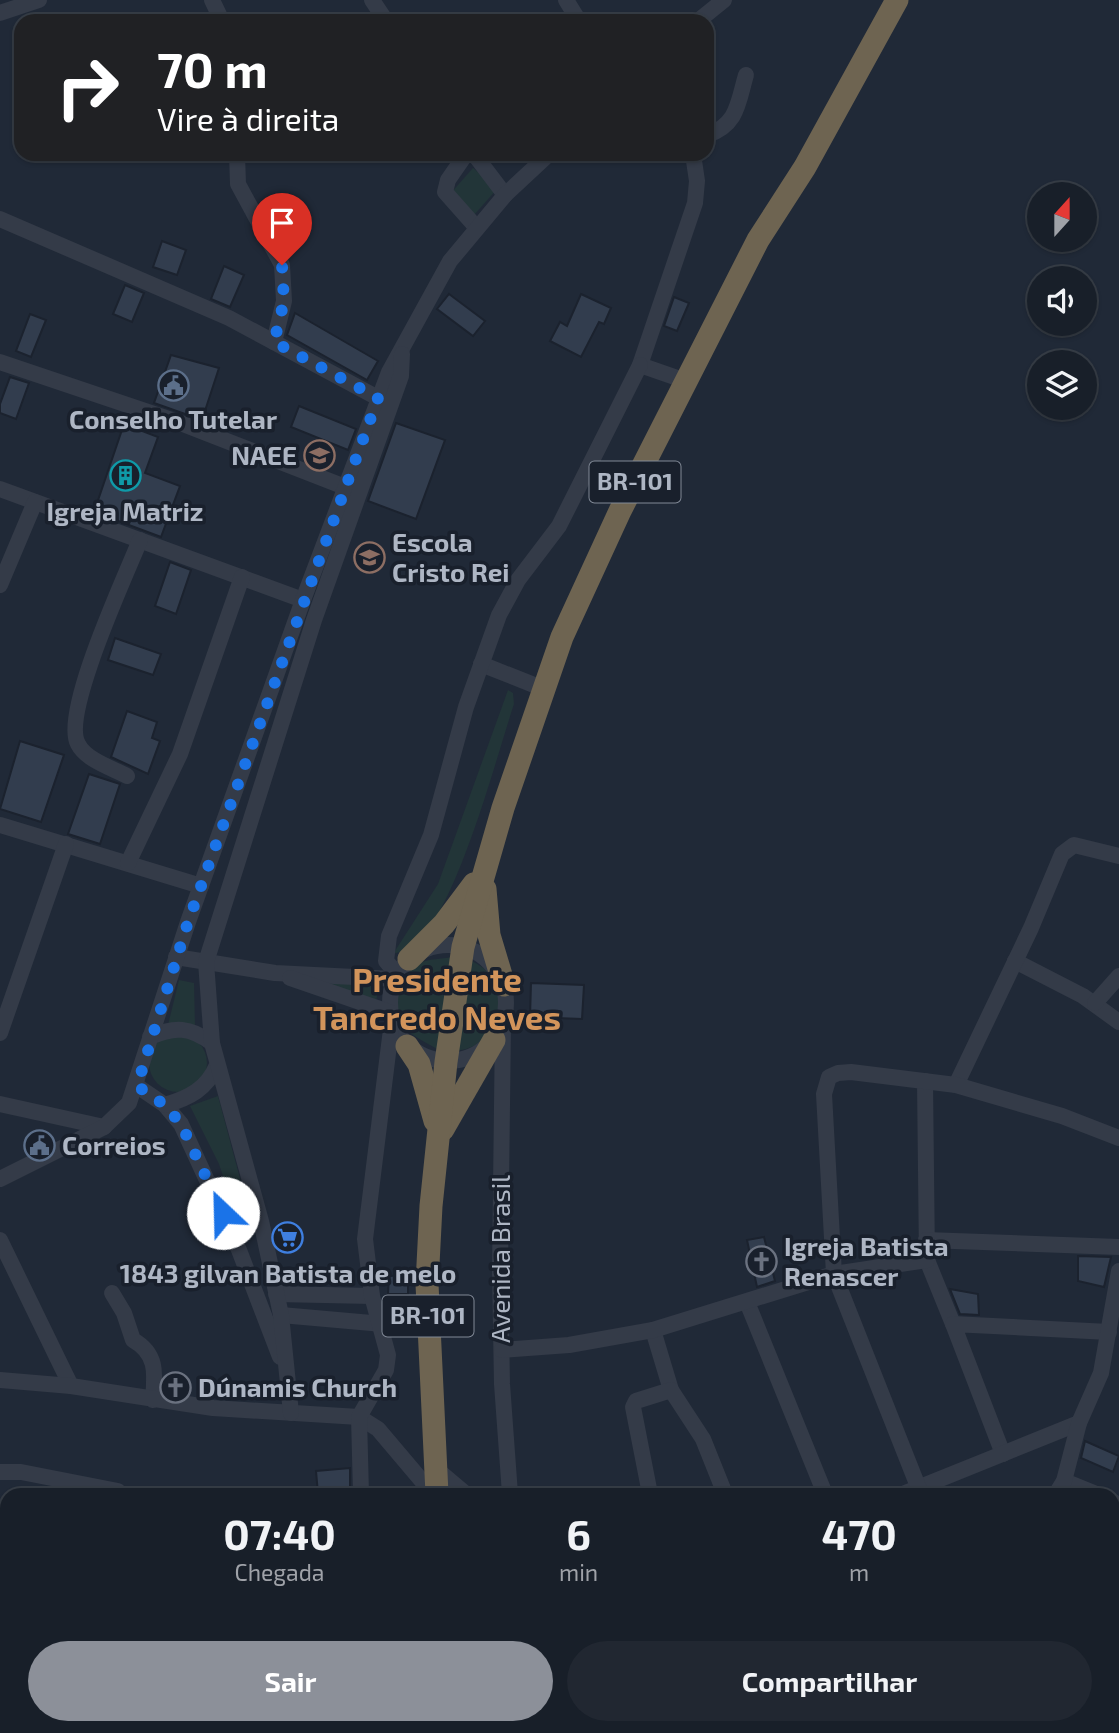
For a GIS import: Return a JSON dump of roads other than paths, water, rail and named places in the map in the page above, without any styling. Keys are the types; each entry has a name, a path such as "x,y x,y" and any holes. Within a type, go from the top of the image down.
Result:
{"highway":[{"name":"BR-101","path":"435,1488 427,1284 438,1138 463,947 484,870 562,636 593,566 758,240 805,167 897,0"},
{"path":"400,970 444,924 484,870"},
{"path":"484,870 489,935 503,985"},
{"path":"438,1138 499,1031"},
{"path":"407,1046 419,1064 438,1138"}],"street":[{"path":"0,13 39,0"},
{"path":"707,14 724,0"},
{"path":"714,132 728,125 733,119 746,75"},
{"path":"237,161 238,184 282,265 284,301 274,342"},
{"path":"461,161 448,180 445,192 476,227"},
{"path":"479,161 505,195"},
{"path":"0,1179 104,1128 121,1114 137,1086 176,957 328,531 388,372 402,351 430,295 476,227 541,161"},
{"path":"400,970 386,961 385,949 431,835 447,787 458,733 481,663 509,595 559,526 640,365 695,203 697,181 694,161"},
{"path":"0,219 185,298 378,398"},
{"path":"291,1413 281,1315 261,1222 212,1043 206,962 247,823 341,543 401,376 402,351"},
{"path":"0,362 178,422 345,486"},
{"path":"640,365 686,381"},
{"path":"0,489 303,600"},
{"path":"0,585 35,502"},
{"path":"328,531 341,543"},
{"path":"127,776 85,753 77,743 75,719 96,649 140,540"},
{"path":"128,863 180,754 242,577"},
{"path":"481,663 544,689"},
{"path":"228,816 247,823"},
{"path":"0,825 201,886"},
{"path":"0,1033 4,1010 66,844"},
{"path":"956,1085 1062,854 1068,847 1082,846 1119,856"},
{"path":"176,957 275,973 400,970 425,949 444,945 463,947 481,955 495,968 503,985"},
{"path":"1015,961 1096,1003 1119,1023"},
{"path":"361,1488 359,1417 386,1370 388,1348 372,1296 366,1262 367,1217 391,1016 400,970"},
{"path":"275,973 391,1016 407,1046 424,1057 446,1062 472,1056 499,1031"},
{"path":"1096,1003 1119,976"},
{"name":"Avenida Brasil","path":"503,985 506,1004 499,1031 502,1350 510,1488"},
{"path":"150,1037 178,1028 188,1029 212,1043"},
{"path":"165,1105 197,1093 212,1076 217,1065"},
{"path":"919,1488 834,1274 825,1084 838,1073 851,1072 956,1085 1062,1116 1119,1138"},
{"path":"925,1081 927,1260 1003,1454"},
{"path":"137,1086 165,1105 181,1124 215,1195 285,1372"},
{"path":"0,1104 104,1128"},
{"path":"0,1240 71,1386"},
{"path":"926,1240 1119,1247"},
{"path":"502,1350 581,1343 653,1330 834,1274 927,1260"},
{"path":"1060,1488 1079,1423 1101,1373 1119,1271"},
{"path":"112,1293 124,1313 133,1340 145,1347 155,1366 153,1399"},
{"path":"276,1294 372,1296"},
{"path":"747,1303 823,1488"},
{"path":"281,1315 428,1328"},
{"path":"953,1324 1109,1332"},
{"path":"653,1330 671,1390 703,1439 723,1488"},
{"path":"0,1380 71,1386 213,1408 359,1417 378,1429 430,1488"},
{"path":"649,1488 633,1407 635,1401 671,1390"},
{"path":"927,1488 1079,1423"},
{"path":"434,1467 459,1488"},
{"path":"0,1472 21,1472 103,1488"}],"place":[{"name":"Conselho Tutelar","path":"173,385"},
{"name":"NAEE","path":"320,456"},
{"name":"Igreja Matriz","path":"125,476"},
{"name":"Escola Cristo Rei","path":"369,558"},
{"name":"Correios","path":"39,1146"},
{"name":"1843 gilvan Batista de melo","path":"288,1238"},
{"name":"Igreja Batista Renascer","path":"761,1262"},
{"name":"Dúnamis Church","path":"175,1388"}],"district":[{"name":"Presidente Tancredo Neves","path":"437,999"}]}
